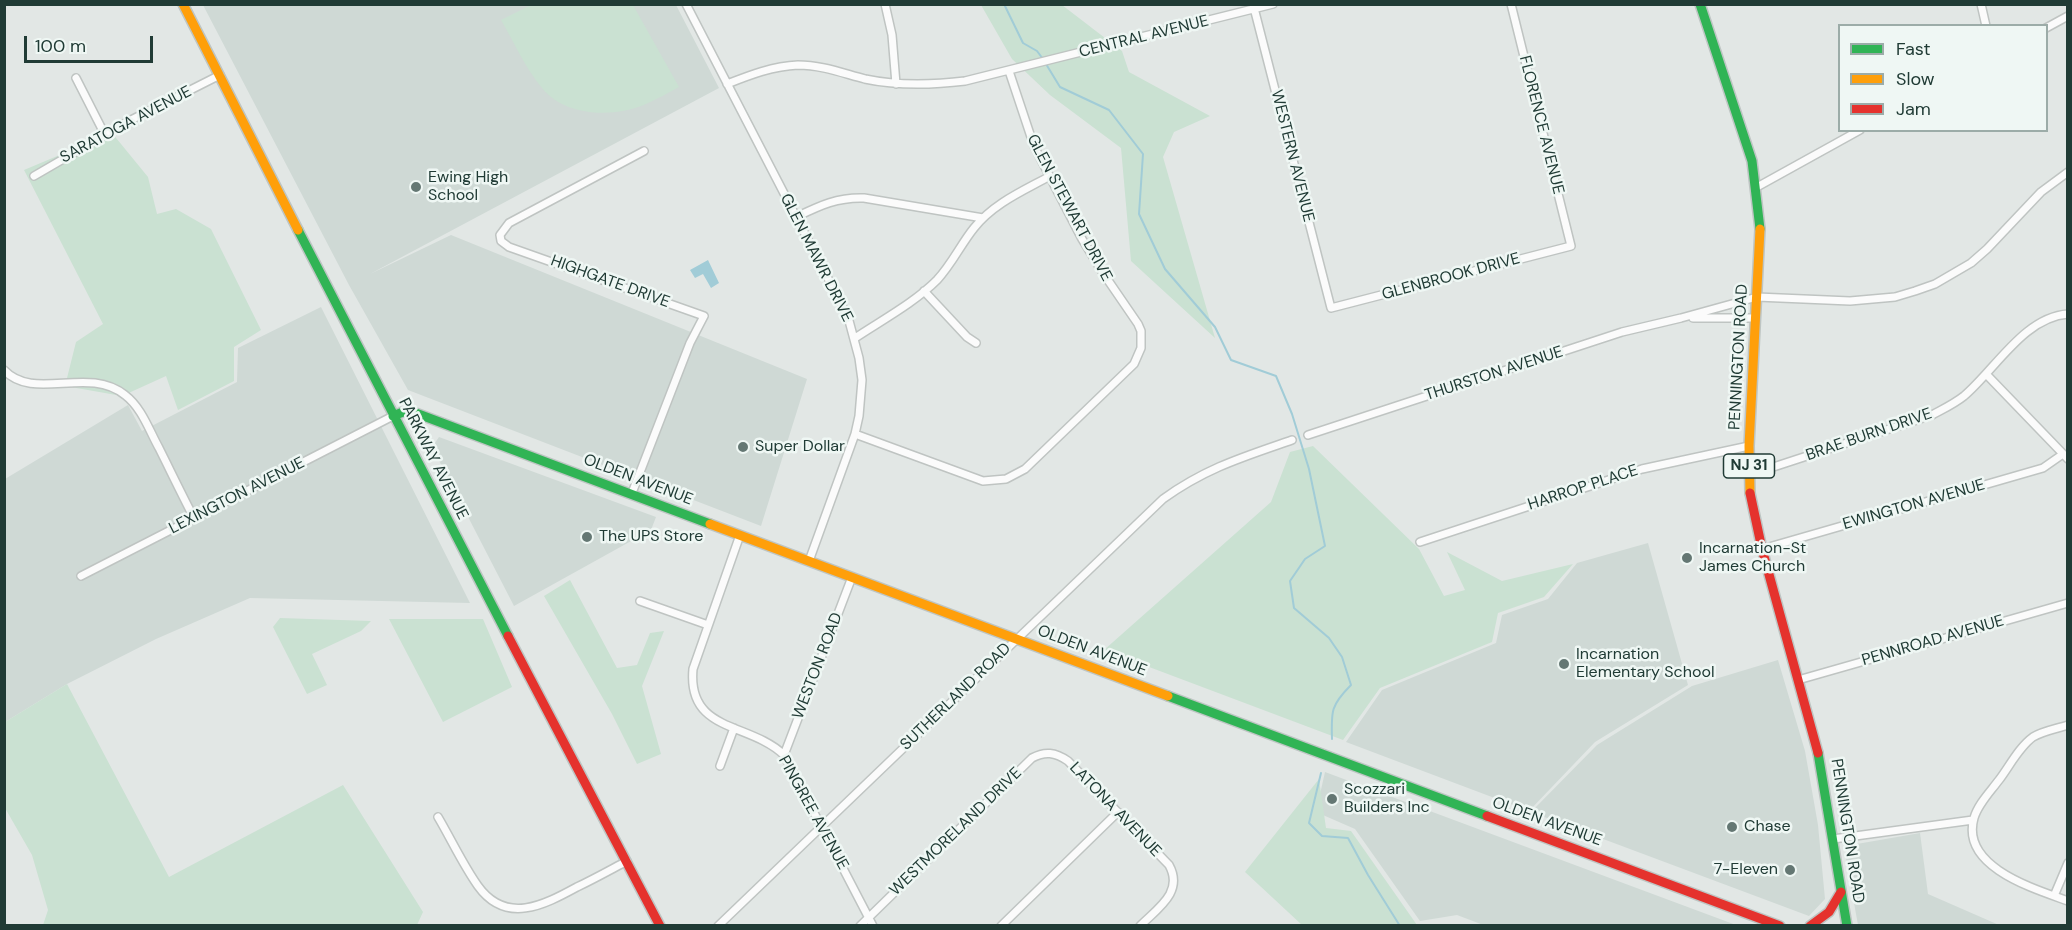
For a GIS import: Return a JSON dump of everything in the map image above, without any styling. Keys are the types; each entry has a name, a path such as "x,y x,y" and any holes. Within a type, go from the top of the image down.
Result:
{"main road":[{"name":"PARKWAY AVENUE","path":"183,4 393,416 660,926"},
{"name":"PENNINGTON ROAD","path":"1700,4 1746,138 1757,187 1760,240 1749,446 1749,475 1754,519 1817,748 1847,926"},
{"name":"OLDEN AVENUE","path":"393,416 403,412 413,412 1780,926"},
{"path":"1810,926 1824,919 1842,891"}],"street":[{"name":"GLEN MAWR DRIVE","path":"686,4 848,317 855,338 862,380 859,416 855,434 809,561"},
{"path":"885,4 896,84"},
{"name":"CENTRAL AVENUE","path":"727,84 764,70 796,65 829,68 866,79 896,84 939,84 965,81 1254,7 1274,4"},
{"name":"FLORENCE AVENUE","path":"1511,4 1571,246"},
{"path":"1981,4 1986,24"},
{"name":"WESTERN AVENUE","path":"1254,7 1331,308"},
{"path":"2048,27 2067,16"},
{"name":"GLEN STEWART DRIVE","path":"855,434 972,478 994,481 1006,479 1025,469 1134,364 1141,348 1142,340 1138,324 1095,260 1026,128 1009,70"},
{"name":"SARATOGA AVENUE","path":"34,176 105,135 220,75"},
{"path":"76,78 105,135"},
{"path":"1757,187 1856,132"},
{"name":"HIGHGATE DRIVE","path":"632,493 690,343 704,316 509,247 501,241 500,235 509,223 644,151"},
{"name":"THURSTON AVENUE","path":"1308,435 1622,332 1757,297 1871,300 1895,297 1935,284 1971,263 2041,192 2067,172"},
{"path":"855,338 924,291 947,268 966,238 983,219 1009,198 1050,176"},
{"path":"796,217 825,202 850,197 983,219"},
{"name":"GLENBROOK DRIVE","path":"1331,308 1571,246"},
{"path":"924,291 967,337 976,343"},
{"name":"BRAE BURN DRIVE","path":"1749,475 1932,415 1963,397 2032,327 2049,317 2065,314"},
{"name":"THURSTON AVENUE","path":"1681,318 1756,318"},
{"path":"4,370 26,383 89,381 124,393 140,411 194,518"},
{"path":"1986,374 2065,457"},
{"name":"LEXINGTON AVENUE","path":"81,576 393,416"},
{"name":"SUTHERLAND ROAD","path":"718,926 1163,499 1199,475 1221,464 1292,440"},
{"name":"HARROP PLACE","path":"1420,542 1642,469 1749,446"},
{"name":"EWINGTON AVENUE","path":"1762,549 2043,468 2065,457"},
{"name":"PINGREE AVENUE","path":"740,535 693,669 694,691 697,700 709,716 766,740 784,755 873,926"},
{"name":"WESTON ROAD","path":"784,755 852,577"},
{"path":"640,601 708,625"},
{"name":"PENNROAD AVENUE","path":"1798,680 2067,603"},
{"path":"2067,725 2042,733 2027,742 1976,811 1972,835 1975,844 1992,865 2018,882 2067,901"},
{"path":"720,766 734,728"},
{"name":"WESTMORELAND DRIVE","path":"860,926 1032,758 1046,753 1058,755"},
{"name":"LATONA AVENUE","path":"1058,755 1068,761 1169,865 1174,879 1170,895 1140,926"},
{"path":"1001,926 1118,812"},
{"path":"438,817 478,886 493,900 515,908 526,909 546,904 627,861"},
{"path":"1833,839 1973,820"},
{"path":"2054,896 2067,863"}],"shaded area":[{"path":"203,5 676,5 719,88 370,274 451,235 807,379 761,526 408,390 349,285"},
{"path":"321,307 470,603 250,598 156,639 67,684 5,722 5,479 128,405 142,431 237,382 238,348"},
{"path":"439,437 656,517 651,530 514,606 432,447"},
{"name":"Incarnation Elementary School","path":"1648,543 1688,685 1595,742 1529,811 1346,742 1382,690 1496,643 1502,615 1548,599 1577,563"},
{"path":"1778,660 1805,751 1818,825 1825,899 1809,916 1531,812 1597,745 1692,686"},
{"path":"1325,772 1736,925 1486,926 1457,915 1420,921 1355,829 1316,812"},
{"path":"1920,833 1928,894 1999,925 1858,925 1845,853 1851,845"}],"green space":[{"path":"531,5 633,5 679,87 633,109 605,113 563,105 552,98 536,80 501,20"},
{"path":"981,5 1062,5 1122,51 1129,72 1210,116 1174,132 1163,157 1215,338 1131,261 1121,148 1050,95 1012,59"},
{"path":"112,133 148,177 157,214 176,209 211,229 261,330 234,347 234,381 178,410 166,376 122,396 65,386 76,342 103,324 24,170"},
{"path":"1313,446 1419,549 1444,596 1465,590 1447,552 1502,581 1573,564 1544,597 1498,613 1492,642 1380,688 1343,740 1104,650 1271,502 1290,452"},
{"path":"570,580 617,668 637,665 650,633 664,631 642,686 661,754 637,764 612,714 544,596"},
{"path":"280,618 371,621 361,631 312,654 327,685 307,694 273,627"},
{"path":"389,619 483,619 512,687 443,722"},
{"path":"67,684 169,877 343,785 423,912 417,925 43,925 48,910 32,855 5,808 5,722"},
{"path":"1319,779 1326,828 1351,831 1417,925 1302,925 1245,872"}],"water":[{"path":"708,260 719,283 711,288 703,274 695,278 690,270"}],"waterway":[{"path":"1004,4 1023,43 1037,51 1043,59"},
{"path":"1046,64 1060,87 1109,110 1143,154 1139,214 1165,269 1215,327 1231,360 1276,376 1292,414 1309,469 1325,546 1305,559 1290,581 1294,608 1329,638 1342,657 1351,685 1336,703 1332,722 1332,739"},
{"path":"1321,773 1309,823 1322,836 1348,838 1400,926"}],"traffic: fast":[{"path":"1700,4 1752,161 1760,229"},
{"path":"298,230 508,636"},
{"path":"393,416 403,412 413,412 710,524"},
{"path":"1168,696 1487,816"},
{"path":"1818,753 1847,926"}],"traffic: slow":[{"path":"183,4 298,230"},
{"path":"1750,493 1749,446 1760,229"},
{"path":"710,524 1168,696"}],"traffic: jam":[{"path":"1750,493 1762,549 1818,753"},
{"path":"508,636 660,926"},
{"path":"1487,816 1780,926"},
{"path":"1810,926 1829,912 1841,892"}],"place":[{"name":"Ewing High School","path":"416,187"},
{"name":"Super Dollar","path":"743,447"},
{"name":"The UPS Store","path":"587,537"},
{"name":"Incarnation-St James Church","path":"1687,558"},
{"name":"Incarnation Elementary School","path":"1564,664"},
{"name":"Scozzari Builders Inc","path":"1332,799"},
{"name":"Chase","path":"1732,827"},
{"name":"7-Eleven","path":"1790,870"}]}
